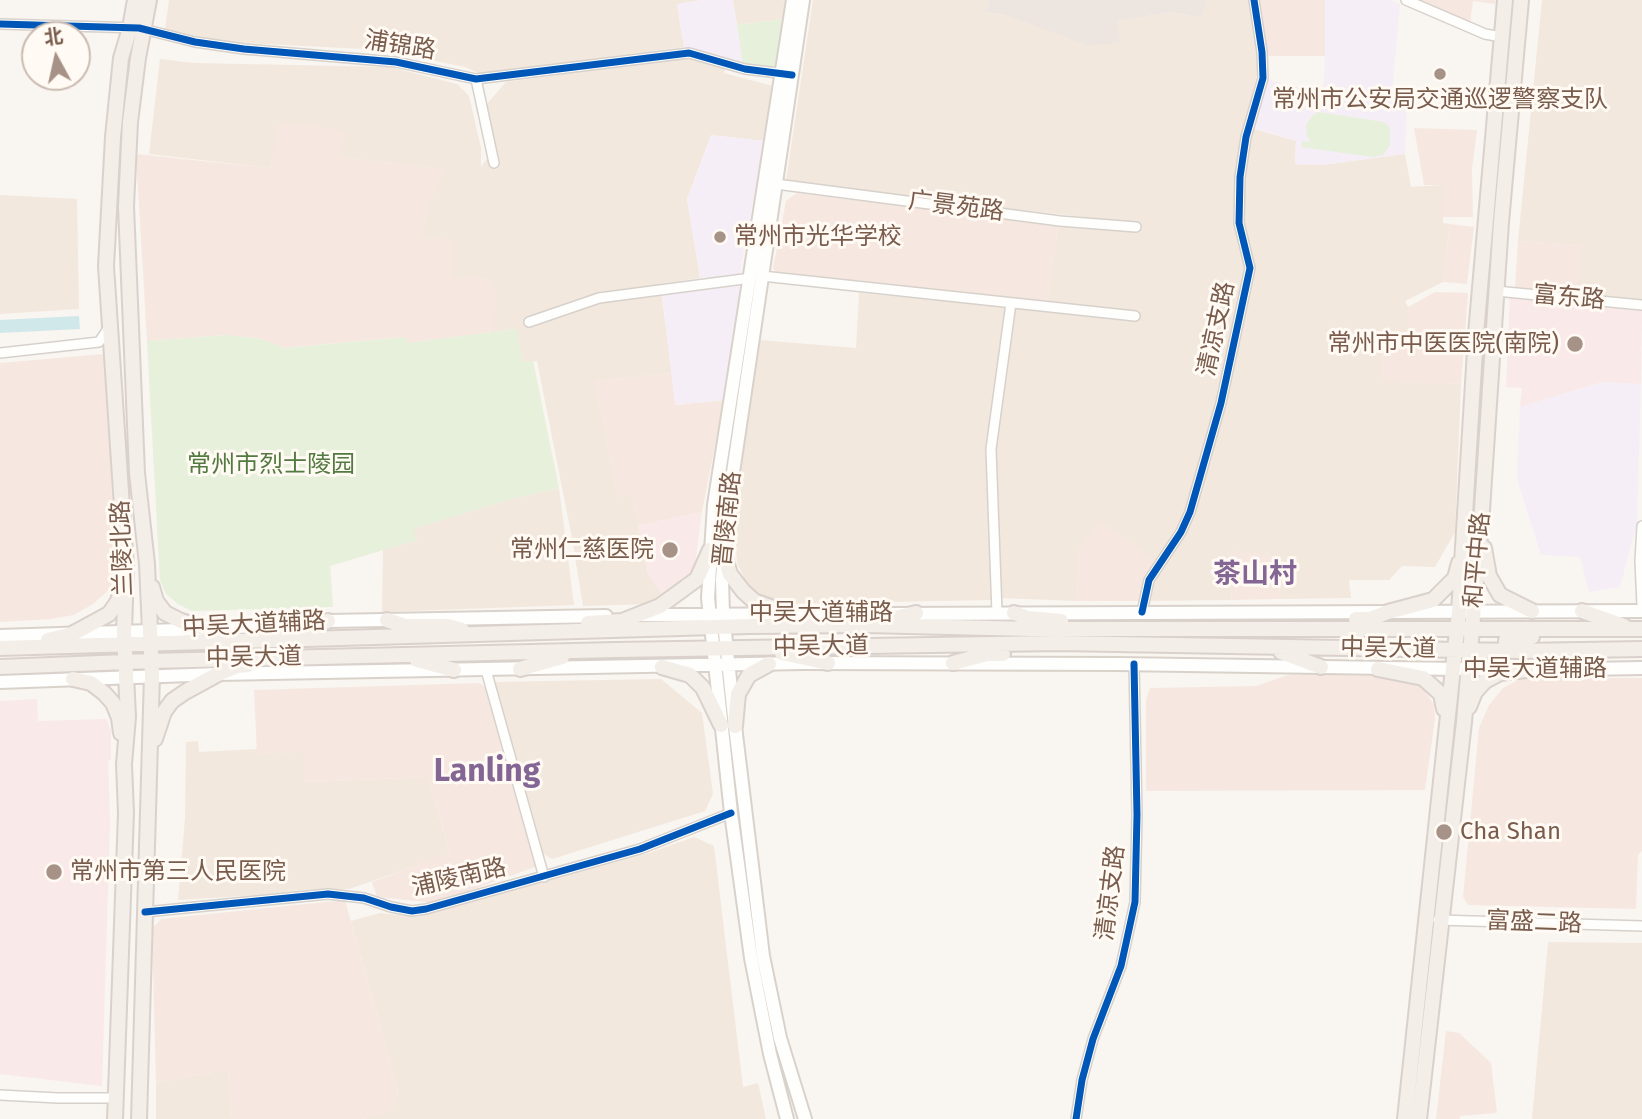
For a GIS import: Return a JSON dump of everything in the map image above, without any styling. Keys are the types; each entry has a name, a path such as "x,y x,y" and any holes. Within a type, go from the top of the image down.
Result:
{"main road":[{"name":"兰陵北路","path":"135,0 138,58 130,122 126,206 137,473 147,564 152,668 139,1119"},
{"name":"兰陵北路","path":"114,1119 126,813 124,764 128,717 124,638 126,567 106,266 113,136 121,58 149,0"},
{"name":"晋陵南路","path":"756,277 776,184 793,0"},
{"name":"晋陵南路","path":"803,0 788,74 756,277 728,506 717,552 716,620 719,649 714,665 728,726 763,956 780,1038 805,1119"},
{"name":"和平中路","path":"1419,1119 1469,669 1470,651 1465,628 1465,541 1476,334 1505,0"},
{"name":"和平中路","path":"1466,612 1481,525 1496,291 1521,0"},
{"path":"1481,525 1489,576 1500,595 1532,611"},
{"path":"1283,628 1326,619 1370,619 1433,600 1455,578 1465,541"},
{"path":"567,632 589,623 622,621 660,606 697,579 717,552 743,592 754,601 787,613"},
{"path":"147,564 156,600 165,613 208,629"},
{"path":"0,642 74,640 109,614 118,601 126,567"},
{"path":"1582,611 1639,632"},
{"name":"中吴大道辅路","path":"150,637 208,629 328,621 640,615 716,620 787,613 915,619 1013,612 1642,611"},
{"path":"1013,612 1028,618 1097,628"},
{"path":"784,648 769,642 769,637 780,633 869,634 915,619"},
{"name":"中吴大道","path":"0,648 74,640 150,637 196,642 675,629 716,620 866,625 915,619 1097,628 1465,628 1639,632"},
{"path":"387,620 405,626 448,626 480,635"},
{"path":"266,640 328,621"},
{"path":"1024,645 1065,637 1137,639 1146,636 1146,633 1138,628"},
{"path":"1197,647 1186,643 1186,638 1195,634 1265,634 1323,628"},
{"path":"1243,647 1328,640 1406,640 1406,634 1392,628"},
{"name":"和平中路","path":"1405,1119 1455,650 1465,628"},
{"path":"509,653 566,641 670,639 682,636 682,632 675,629"},
{"path":"1518,651 1506,645 1506,640 1519,637 1639,632"},
{"path":"0,636 74,640 90,652 90,657 72,663"},
{"path":"196,642 186,647 187,653 197,659"},
{"path":"953,663 988,654 1033,652 1058,643"},
{"name":"中吴大道","path":"0,668 72,663 126,669 152,668 197,659 1058,643 1470,651 1642,649"},
{"path":"1270,648 1321,667"},
{"name":"晋陵南路","path":"719,649 729,665 731,813 751,958 770,1054 787,1119"},
{"path":"760,649 828,663"},
{"path":"520,669 560,657 602,656 615,650"},
{"path":"1497,670 1553,651"},
{"path":"371,656 390,660 422,660 454,670"},
{"path":"150,753 164,712 172,701 237,666 271,663 293,657"},
{"name":"中吴大道辅路","path":"152,668 218,674 828,663 1133,664 1497,670 1642,668"},
{"path":"728,726 738,694 749,675 769,664"},
{"path":"662,667 690,675 703,688 728,726"},
{"path":"1378,668 1423,678 1441,694 1444,747"},
{"path":"0,682 73,679 126,669"},
{"path":"1464,722 1475,692 1485,681 1500,673 1526,670"},
{"path":"73,679 92,684 113,703 119,718 124,764"}],"street":[{"name":"清凉支路","path":"1142,612 1149,580 1181,532 1190,512 1221,403 1250,268 1239,223 1240,177 1244,150 1263,78 1254,0"},
{"path":"1406,0 1485,34 1502,37"},
{"name":"浦锦路","path":"0,24 137,29 195,42 244,49 397,62 476,79 689,53 745,69 788,74"},
{"path":"476,79 494,163"},
{"name":"广景苑路","path":"776,184 1136,227"},
{"path":"529,322 599,298 756,277 1135,316"},
{"name":"富东路","path":"1496,291 1642,305"},
{"path":"997,613 991,449 1011,303"},
{"path":"0,353 99,342 106,334 110,321"},
{"path":"99,342 112,356"},
{"path":"1642,526 1642,605"},
{"name":"清凉支路","path":"1076,1119 1082,1080 1093,1039 1121,966 1135,902 1138,855 1133,664"},
{"path":"486,670 544,877"},
{"name":"浦陵南路","path":"145,912 328,894 364,898 412,911 640,849 731,813"},
{"name":"富盛二路","path":"1426,920 1642,926"},
{"path":"0,1095 115,1098"}],"shaded area":[{"path":"169,0 702,0 677,4 684,47 481,74 465,67 383,50 225,42 165,30"},
{"path":"702,0 733,0 743,64 684,47 677,4"},
{"path":"733,0 787,0 785,19 737,25"},
{"path":"813,0 989,0 986,12 1116,21 1171,12 1200,18 1207,0 1251,0 1258,52 1257,75 1244,126 1296,141 1295,164 1321,165 1405,154 1411,187 1443,185 1443,223 1450,224 1443,282 1405,301 1408,307 1408,337 1382,337 1383,381 1461,384 1455,532 1435,567 1402,566 1389,580 1349,580 1351,598 1278,599 1282,573 1236,551 1231,600 1140,601 1147,577 1079,549 1077,601 1000,598 987,453 992,600 781,604 762,599 746,582 737,562 734,514 759,340 856,348 859,293 1046,310 1058,225 1131,222 786,181"},
{"path":"989,0 1207,0 1201,18 1171,12 1117,21 1120,43 1088,45 1006,15 986,12"},
{"path":"1259,0 1325,0 1325,56 1268,56"},
{"path":"1325,0 1391,0 1400,4 1391,104 1407,108 1405,154 1321,165 1295,164 1296,141 1253,128 1266,79 1320,93 1324,83"},
{"path":"1417,0 1495,0 1495,4 1473,1 1470,23"},
{"path":"1542,0 1642,0 1642,300 1578,294 1581,245 1518,241"},
{"path":"685,58 725,68 724,73 773,86 764,141 711,135 687,199 700,278 660,284 672,373 595,381 618,497 632,495 648,574 664,597 650,604 583,606 537,361 523,363 516,329 494,332 494,288 485,278 453,278 422,238 427,207 443,169 340,157 280,122 270,168 149,154 160,59 194,63 390,67 457,84 469,96 481,148 481,167 496,145 485,106 506,82"},
{"path":"279,121 344,131 341,157 444,169 427,207 422,238 452,239 453,277 484,278 495,288 494,332 407,343 406,337 285,348 261,339 228,335 147,341 136,154 270,168"},
{"path":"1414,128 1477,130 1472,169 1473,217 1442,217 1443,185 1424,185"},
{"name":"常州市光华学校","path":"711,135 764,141 740,274 700,278 687,200"},
{"path":"797,193 1058,225 1047,304 778,275 773,268 786,201"},
{"path":"0,195 77,199 79,309 0,314"},
{"path":"1450,224 1474,227 1467,284 1443,282"},
{"path":"1518,241 1582,245 1578,294 1515,289"},
{"path":"736,284 741,288 724,400 675,405 662,294"},
{"path":"1435,292 1468,293 1461,384 1383,382 1382,337 1408,337 1408,307"},
{"name":"常州市中医医院(南院)","path":"1510,294 1642,309 1641,384 1602,382 1520,407 1522,388 1506,387"},
{"path":"103,354 110,360 116,567 110,589 93,604 74,615 0,622 0,363"},
{"path":"672,373 676,405 724,400 702,512 638,526 632,495 618,498 595,381"},
{"path":"1602,382 1641,384 1637,523 1620,587 1589,592 1580,557 1541,555 1517,479 1520,407"},
{"path":"559,488 574,605 382,612 383,550 417,540 412,529 507,500"},
{"name":"常州仁慈医院","path":"702,512 692,586 664,597 648,574 638,526"},
{"path":"1100,520 1158,562 1147,577 1140,601 1077,601 1079,549"},
{"path":"1235,551 1273,555 1282,573 1278,599 1231,600"},
{"path":"1377,674 1409,678 1422,686 1434,705 1435,719 1425,790 1146,791 1146,700 1150,688 1256,686 1288,675"},
{"path":"1642,678 1642,851 1638,855 1636,909 1468,905 1463,897 1479,728 1489,705 1503,688 1520,679"},
{"path":"661,679 702,713 713,794 705,811 552,859 542,853 493,682"},
{"path":"479,683 485,687 538,866 435,903 377,897 372,882 450,853 428,777 304,782 304,752 257,754 254,690"},
{"name":"常州市第三人民医院","path":"37,699 38,721 106,719 111,731 111,759 108,761 110,822 102,1086 0,1074 0,701"},
{"path":"198,741 199,752 257,749 258,754 305,751 305,782 428,777 450,854 349,889 178,900 185,818 186,742"},
{"path":"694,837 714,846 743,1087 758,1083 766,1119 362,1119 391,1110 398,1092 351,921 380,913 417,917 649,853"},
{"path":"345,900 398,1092 391,1110 362,1119 232,1119 228,1069 156,1083 152,929 161,919"},
{"path":"1548,942 1642,943 1642,1119 1532,1119"},
{"path":"1446,1031 1459,1033 1491,1063 1497,1113 1460,1116 1460,1119 1436,1119"},
{"path":"228,1069 232,1119 156,1119 156,1083"}],"green space":[{"path":"785,19 777,67 769,69 743,64 737,25"},
{"path":"1319,112 1384,122 1390,128 1390,145 1383,155 1372,157 1301,147 1302,141 1311,142 1307,136 1306,125 1313,115"},
{"name":"常州市烈士陵园","path":"517,329 523,362 533,361 559,488 507,500 413,529 417,540 330,566 333,607 192,611 166,594 160,580 147,341 228,335 261,339 285,348 406,337 407,343"}],"water":[{"path":"79,316 80,329 0,333 0,320"}],"cycle path":[{"path":"1142,612 1149,580 1181,532 1190,512 1221,403 1250,268 1239,223 1240,177 1246,137 1263,78 1254,0"},
{"path":"0,24 139,28 195,42 244,49 396,62 476,79 689,53 745,69 792,75"},
{"path":"1076,1119 1082,1080 1093,1039 1121,966 1135,902 1137,815 1134,664"},
{"path":"145,912 328,894 364,898 412,911 426,909 640,849 731,813"}],"place":[{"name":"常州市公安局交通巡逻警察支队","path":"1440,74"},
{"name":"常州市光华学校","path":"720,237"},
{"name":"常州市中医医院(南院)","path":"1575,344"},
{"name":"常州仁慈医院","path":"670,550"},
{"name":"Cha Shan","path":"1444,832"},
{"name":"常州市第三人民医院","path":"54,872"}],"district":[{"name":"茶山村","path":"1255,575"},
{"name":"Lanling","path":"487,772"}]}
